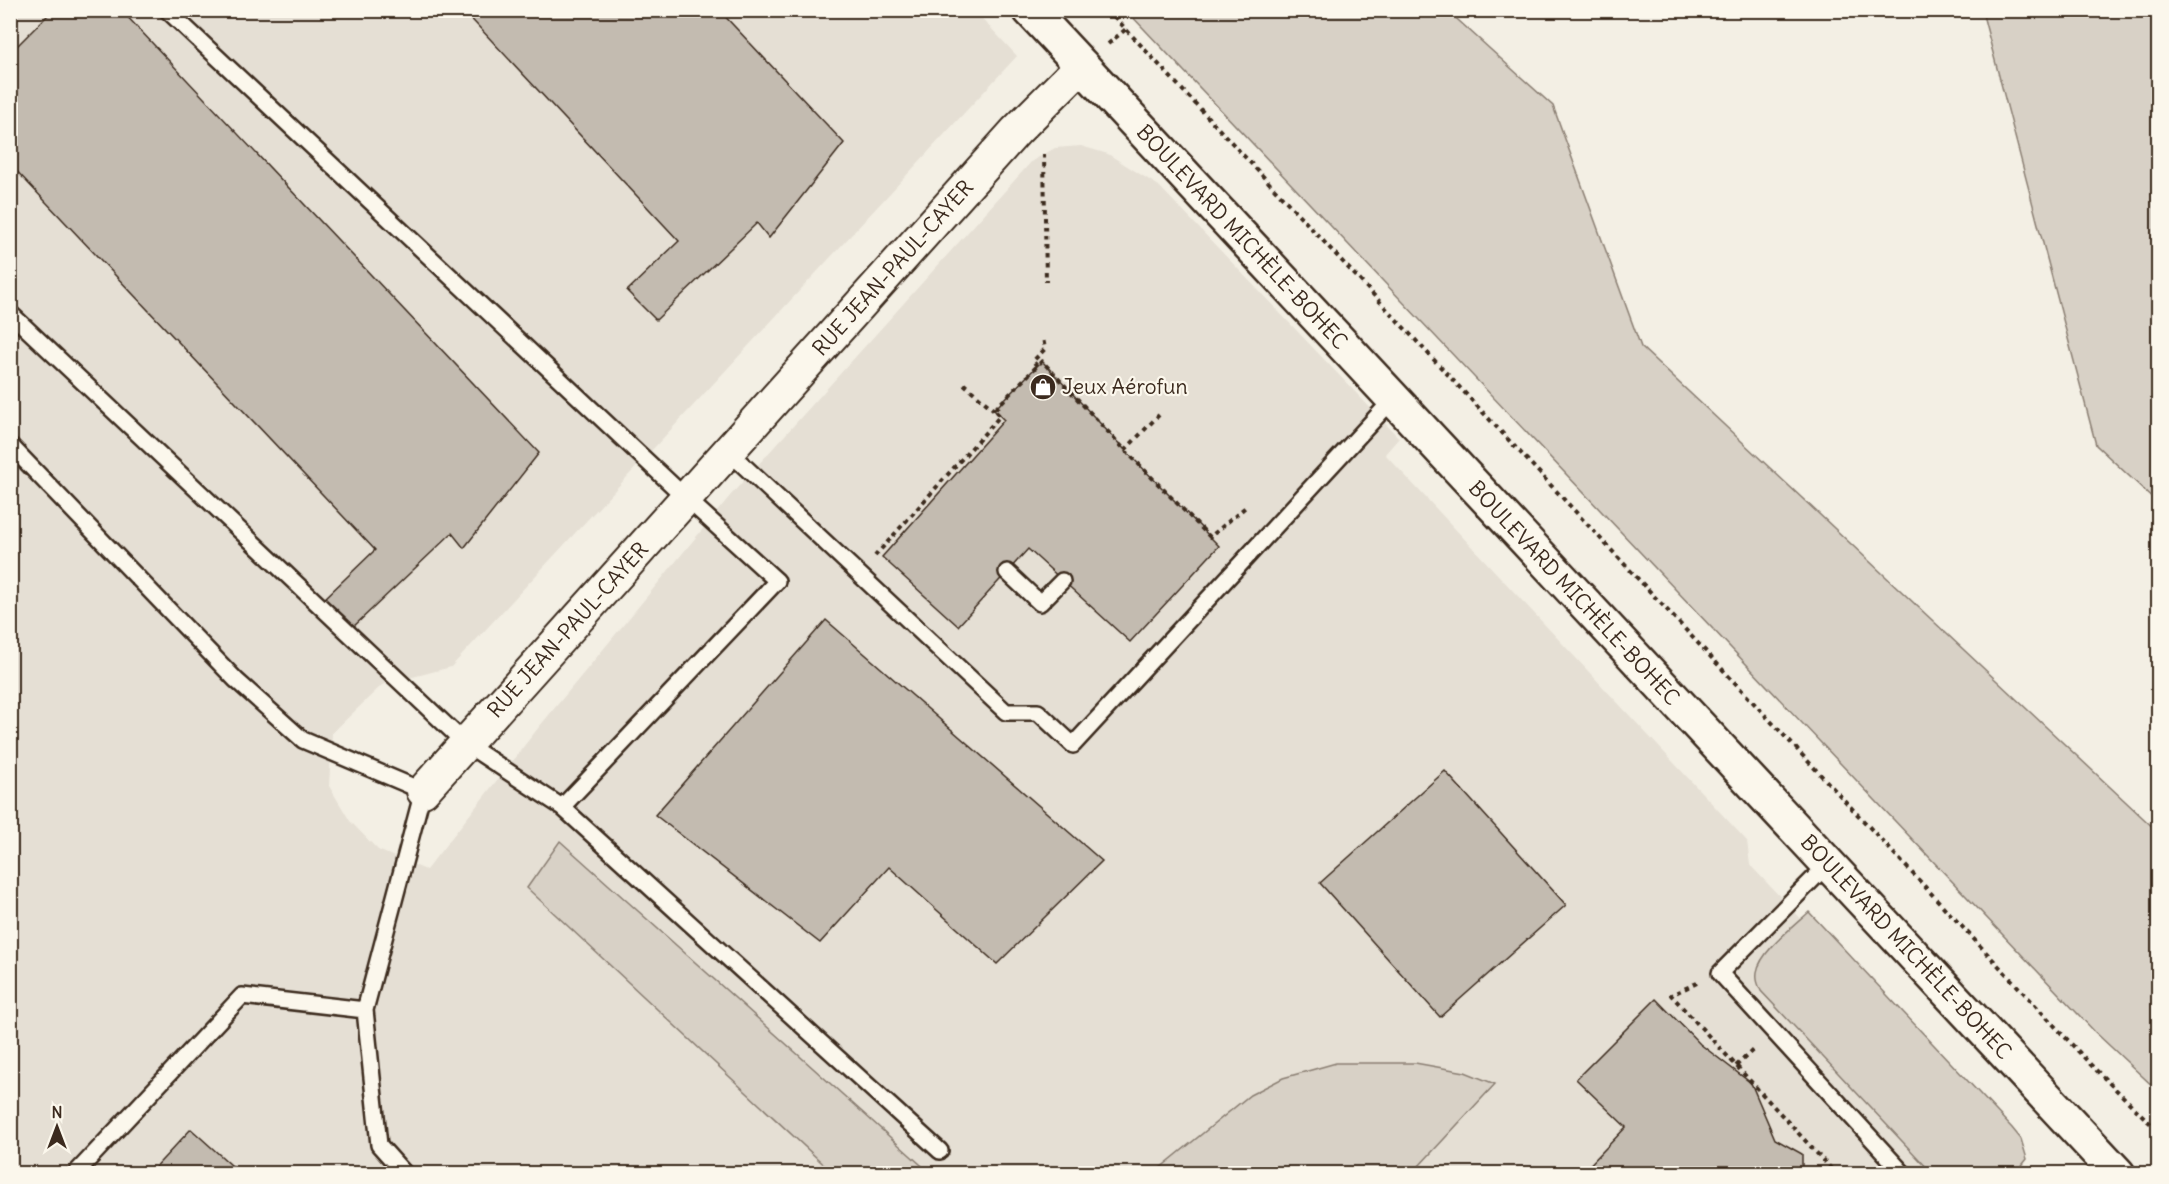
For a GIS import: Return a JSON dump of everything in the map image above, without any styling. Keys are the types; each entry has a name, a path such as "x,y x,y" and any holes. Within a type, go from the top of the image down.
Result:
{"street":[{"name":"BOULEVARD MICHÈLE-BOHEC","path":"1030,10 2118,1173"},
{"name":"RUE JEAN-PAUL-CAYER","path":"423,791 1016,131 1082,65"}],"lane":[{"path":"170,11 777,581 562,807"},
{"path":"10,313 466,744 562,807 940,1151"},
{"path":"728,451 1006,712 1038,712 1073,745 1393,399"},
{"path":"10,445 236,680 303,740 423,791 365,1010 378,1145 405,1173"},
{"path":"1007,572 1040,603 1062,581"},
{"path":"1828,864 1720,973 1904,1173"},
{"path":"75,1173 242,996 365,1010"}],"path":[{"path":"1108,10 2084,1057 2158,1131"},
{"path":"1112,41 1126,29"},
{"path":"1044,154 1046,282"},
{"path":"1037,366 1033,361 1045,349 1043,338"},
{"path":"994,410 1042,361 1210,537 1248,504"},
{"path":"872,560 1000,416 964,384"},
{"path":"1125,450 1160,415"},
{"path":"1671,995 1836,1173"},
{"path":"1737,1072 1743,1072"}],"shaded area":[{"path":"974,10 1017,56 451,667 382,685 332,733 329,786 350,821 378,850 426,870 539,727 730,496 1032,161 1055,148 1081,146 1108,154 1159,186 1399,438 1385,454 1747,841 1750,865 2023,1152 2026,1173 11,1173 10,11"},
{"path":"1127,11 1448,11 1553,106 1641,347 2158,832 2158,1091 2095,1032"},
{"path":"1982,11 2158,11 2158,503 2096,445"},
{"path":"560,841 930,1173 833,1173 527,888"},
{"path":"1809,912 2021,1139 2027,1159 2019,1169 1992,1173 1932,1173 1761,991 1757,980 1759,964 1778,940"},
{"path":"1336,1063 1415,1063 1465,1072 1495,1084 1419,1166 1427,1173 1154,1173 1250,1095 1283,1078"}],"building":[{"path":"48,10 121,10 539,453 464,548 452,533 351,629 322,601 375,550 10,164 10,53 50,13"},
{"path":"463,10 719,10 844,143 769,238 757,223 656,320 627,291 679,241"},
{"path":"1042,361 1219,546 1130,642 1028,549 958,626 882,557 1004,420 994,410"},
{"path":"826,620 1102,861 997,964 889,867 820,943 655,815"},
{"path":"1445,771 1566,905 1440,1017 1320,883"},
{"path":"1656,999 1700,1044 1751,1083 1775,1139 1802,1154 1802,1174 1581,1174 1626,1127 1576,1079"},
{"path":"191,1129 241,1174 149,1174"}],"place":[{"name":"Jeux Aérofun","path":"1043,387"}]}
